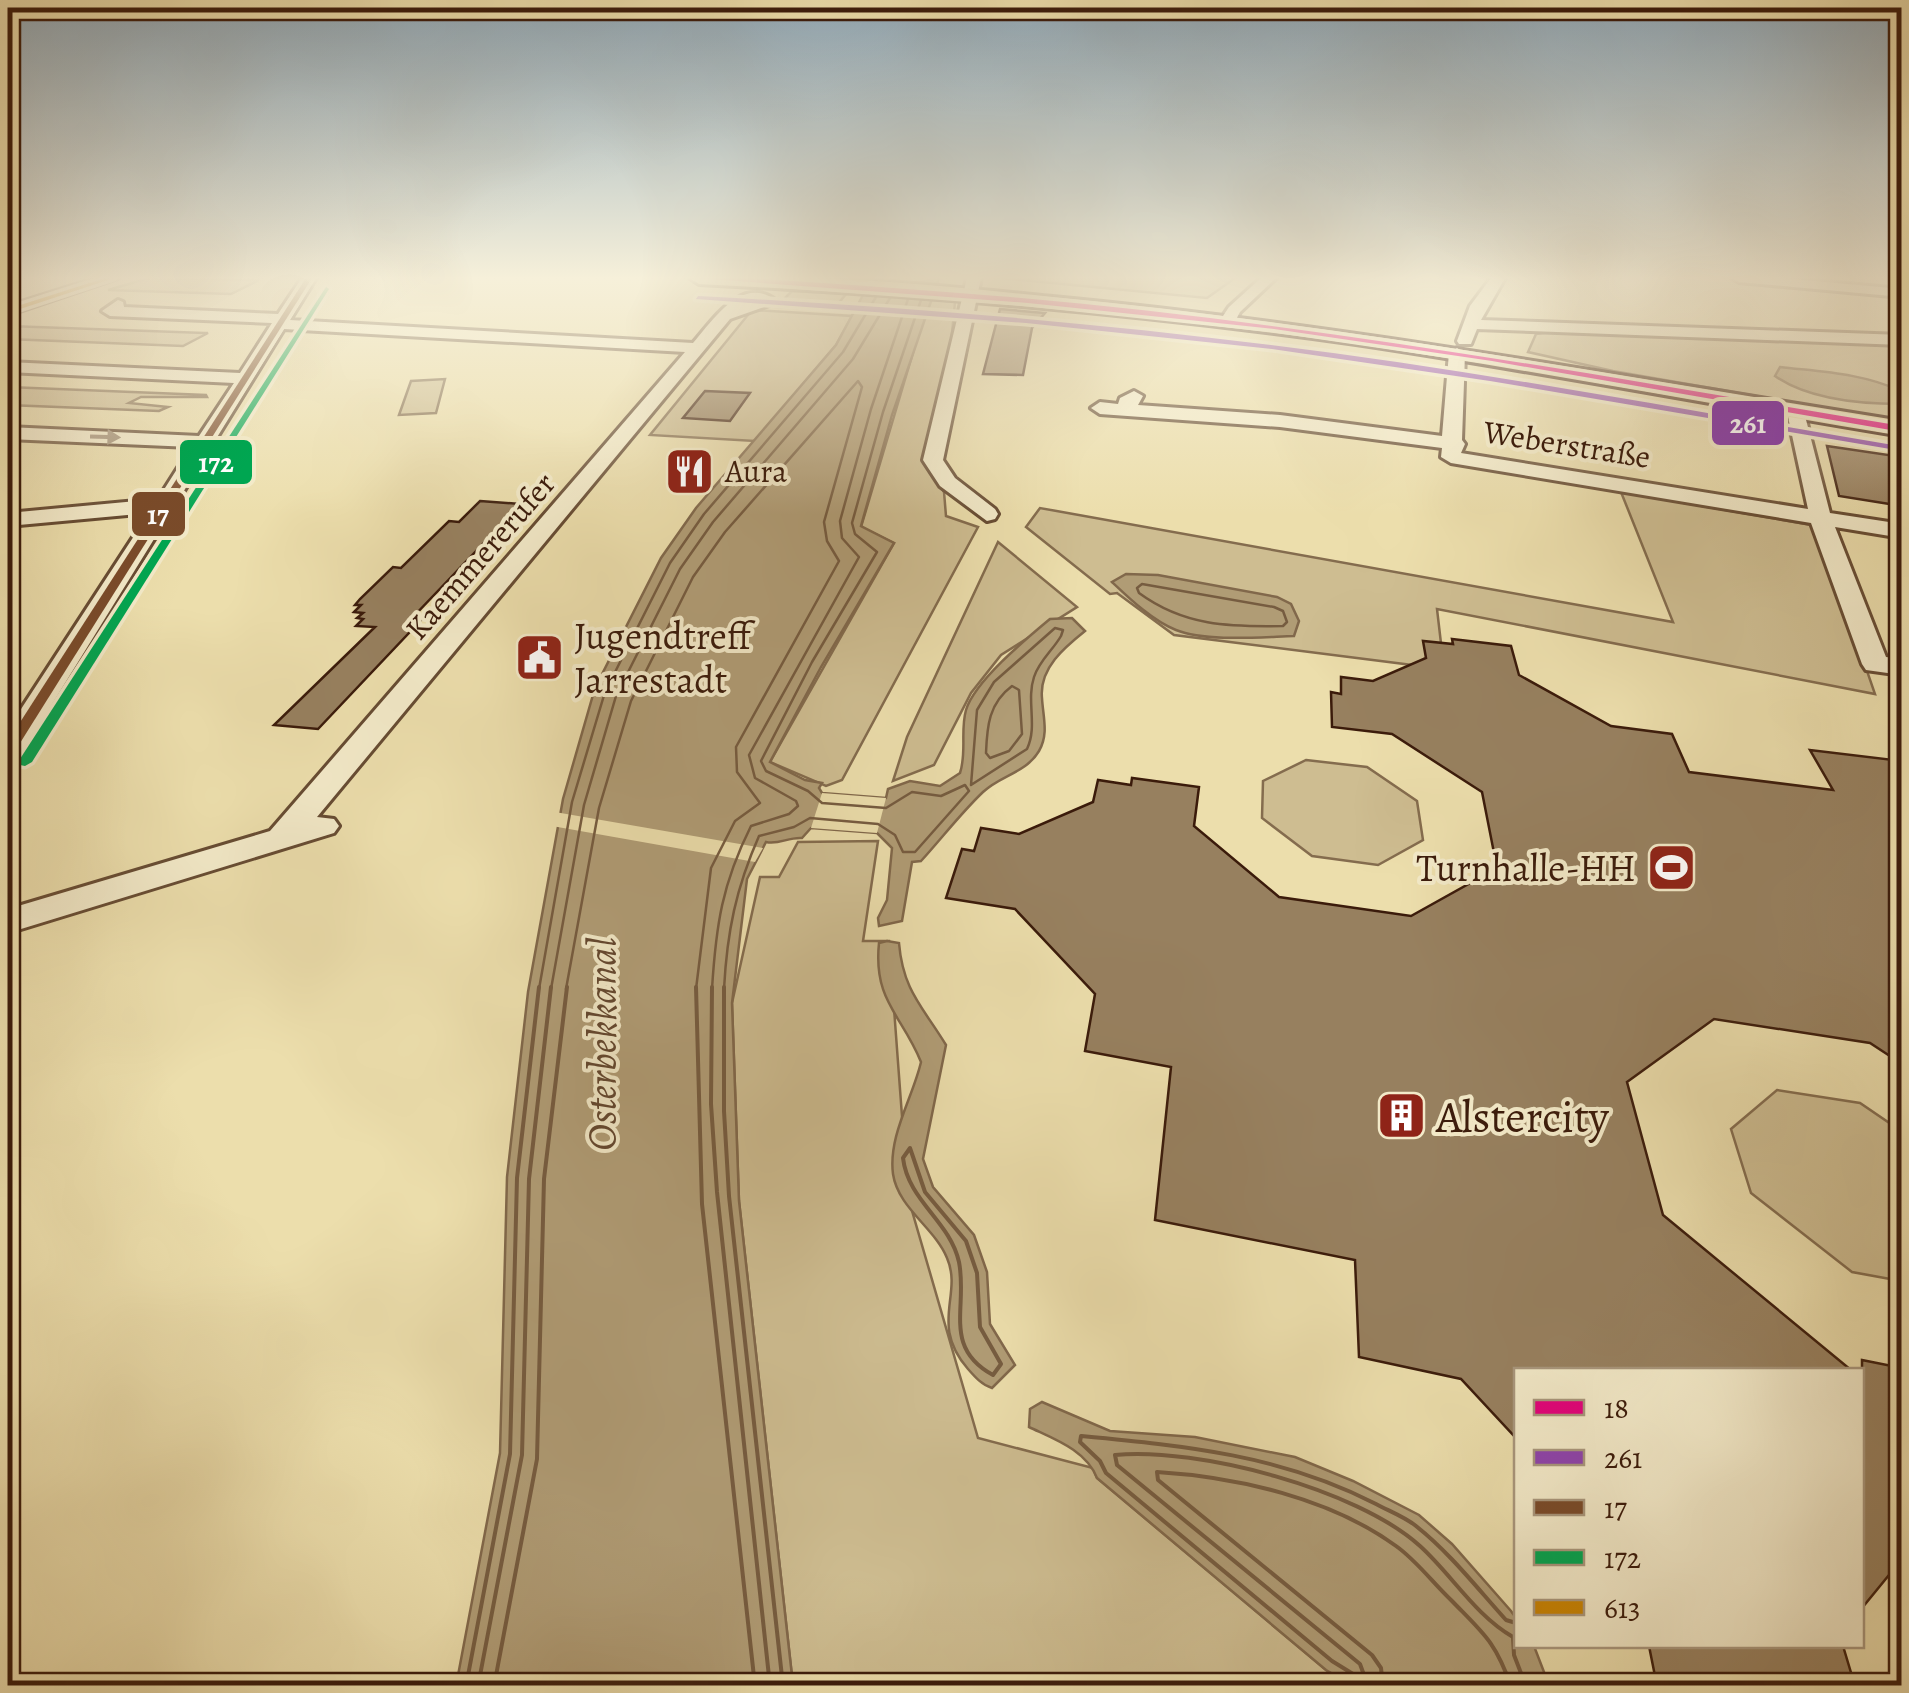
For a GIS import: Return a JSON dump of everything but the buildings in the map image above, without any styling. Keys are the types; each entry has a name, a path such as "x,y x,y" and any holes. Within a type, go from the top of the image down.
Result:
{"main road":[{"path":"1531,357 1644,384 1902,429"}],"street":[{"path":"8,750 257,357"},
{"name":"Kaemmererufer","path":"282,838 689,357"},
{"path":"955,357 933,460 947,482 986,514"},
{"path":"1455,444 1463,357"},
{"path":"8,368 244,378"},
{"name":"Weberstraße","path":"1100,408 1178,411 1455,444 1452,458 1902,530"},
{"path":"1796,412 1821,519 1888,666"},
{"path":"8,433 204,442"},
{"path":"8,519 164,505"},
{"path":"8,921 324,826"}],"shaded area":[{"path":"714,357 826,357 755,441 650,435"},
{"path":"912,357 948,357 926,462 944,492 946,516 978,527 842,780 826,786 770,762 894,543 861,527"},
{"path":"1550,357 1901,357 1901,421"},
{"path":"445,379 436,413 399,415 411,381"},
{"path":"8,387 207,397 141,397 129,403 168,407 159,411 8,405"},
{"path":"1621,492 1817,526 1875,694 1437,609 1444,669 1174,635 1117,593 1110,594 1026,527 1040,508 1673,622"},
{"path":"998,542 1077,607 1001,655 971,693 934,765 893,781 907,737"},
{"path":"1306,760 1367,767 1417,801 1423,840 1378,865 1312,856 1262,818 1263,781"},
{"path":"878,841 863,941 889,941 908,1197 978,1438 1093,1468 1097,1478 1326,1670 1353,1685 793,1685 739,1201 732,1003 760,877 779,877 798,842"},
{"path":"1777,1090 1860,1103 1901,1131 1901,1281 1852,1272 1751,1193 1731,1129"}],"water":[{"name":"Osterbekkanal","path":"826,357 912,357 861,526 894,543 770,762 805,780 822,783 822,793 886,798 888,789 910,781 940,786 960,773 966,710 990,674 1050,619 1072,618 1085,631 1055,659 1045,677 1045,732 1039,751 1027,764 983,792 921,861 912,862 902,921 879,926 878,918 887,900 892,848 877,833 811,828 802,838 766,842 747,879 732,1003 739,1201 793,1685 456,1686 500,1453 507,1177 528,992 563,799 595,688 661,558 696,508"},
{"path":"1780,367 1871,380 1901,391 1901,404 1819,395 1775,376"},
{"path":"1126,574 1158,575 1277,597 1291,604 1299,621 1294,636 1234,638 1188,634 1159,621 1112,582"},
{"path":"879,943 899,943 910,986 946,1045 923,1159 933,1187 974,1235 987,1272 990,1324 1015,1365 992,1388 976,1378 957,1353 948,1324 952,1285 947,1258 909,1208 893,1174 894,1145 921,1062 880,979"},
{"path":"1042,1402 1110,1431 1195,1437 1295,1457 1419,1515 1452,1544 1511,1611 1514,1648 1535,1648 1549,1685 1352,1685 1326,1670 1097,1478 1077,1453 1029,1427 1030,1409"}],"pier":[{"path":"822,793 886,798 877,833 811,828"},
{"path":"555,812 763,848 755,862 552,826"}],"transit line":[{"name":"17","path":"8,751 259,357"},
{"name":"172","path":"25,762 283,357"},
{"name":"261","path":"1347,357 1899,449"},
{"name":"18","path":"1479,357 1902,429"}],"place":[{"name":"Aura","path":"690,471"},
{"name":"Jugendtreff Jarrestadt","path":"539,658"},
{"name":"Turnhalle-HH","path":"1671,868"},
{"name":"Alstercity","path":"1401,1116"}]}
